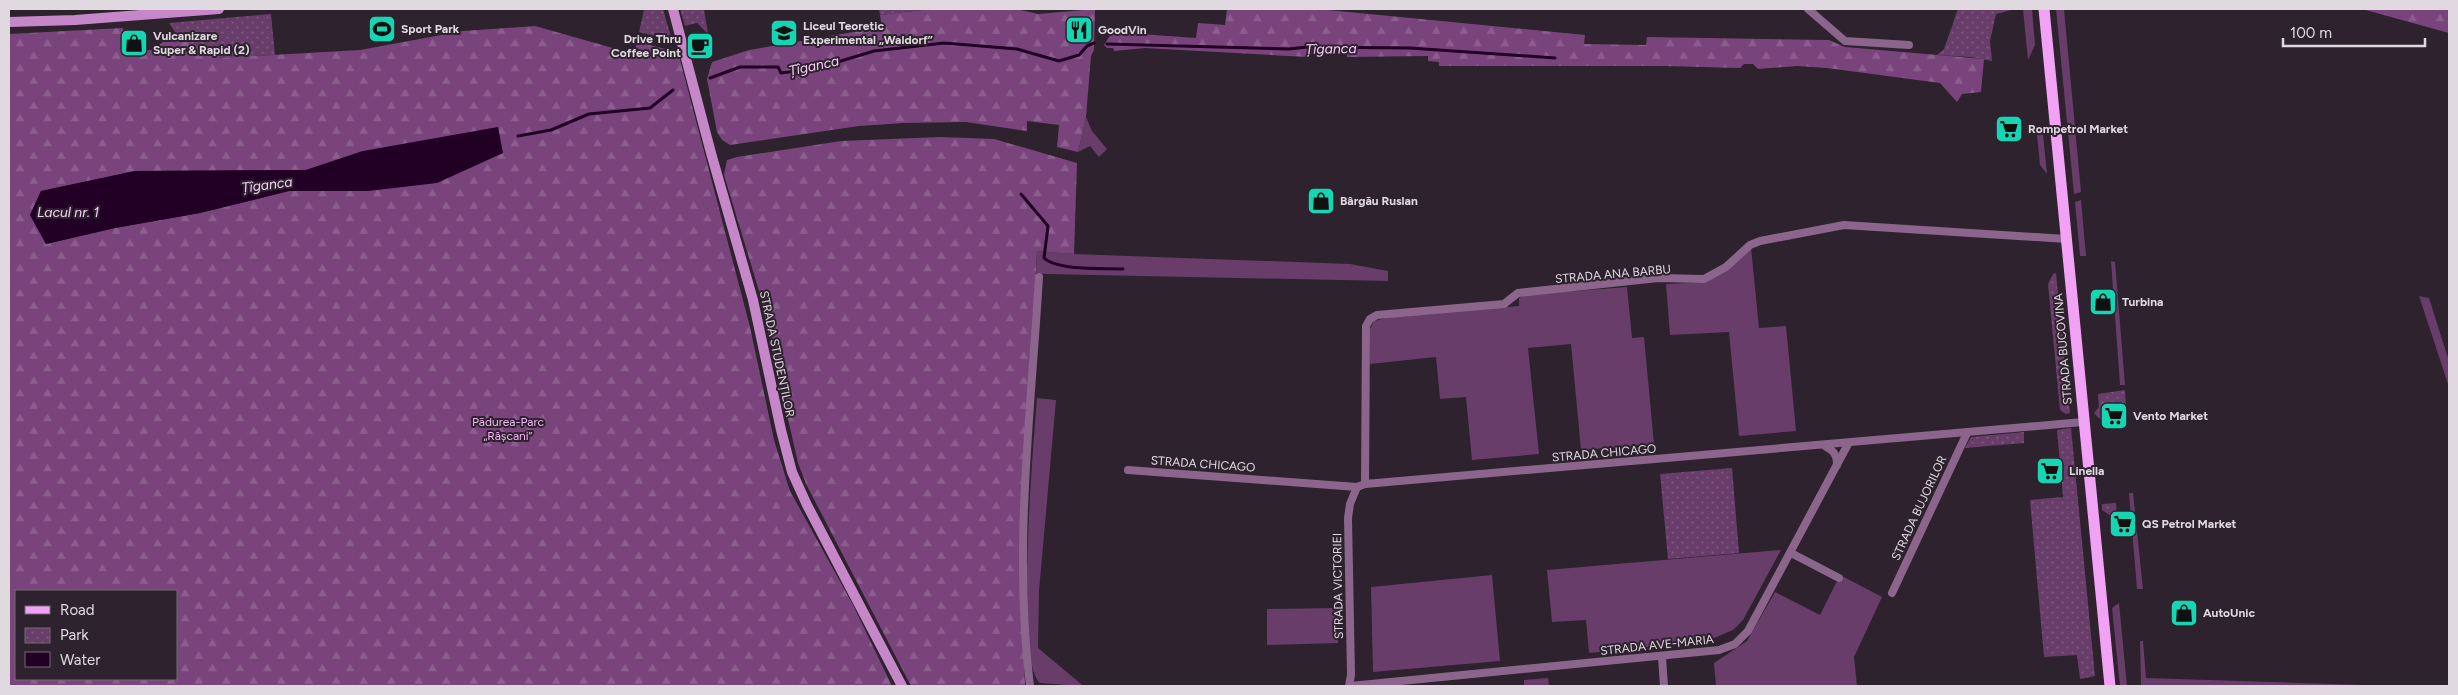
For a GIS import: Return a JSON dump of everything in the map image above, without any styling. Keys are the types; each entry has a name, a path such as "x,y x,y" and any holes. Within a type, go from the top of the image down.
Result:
{"main road":[{"path":"9,22 75,20 219,9"},
{"name":"STRADA STUDENȚILOR","path":"673,9 711,153 753,300 792,472 807,505 902,686"},
{"name":"STRADA BUCOVINA","path":"2044,9 2110,686"}],"street":[{"path":"1808,9 1845,41 1909,45"},
{"name":"STRADA ANA BARBU","path":"1366,326 1370,319 1377,315 1504,304 1518,293 1658,278 1704,279 1726,267 1750,244 1829,226 1844,225 2066,239"},
{"path":"1030,686 1026,652 1022,572 1023,513 1039,277"},
{"name":"STRADA VICTORIEI","path":"1349,686 1351,675 1348,518 1350,504 1361,486 1366,326"},
{"name":"STRADA CHICAGO","path":"1128,470 1361,486 2083,422"},
{"name":"STRADA BUJORILOR","path":"1892,593 1967,433"},
{"name":"STRADA AVE-MARIA","path":"1349,686 1662,657 1719,650 1735,644 1748,631 1848,444"},
{"path":"1825,446 1833,450 1837,456 1837,465"},
{"path":"1791,553 1839,578"},
{"path":"1662,657 1664,686"}],"green space":[{"path":"640,9 663,9 671,37 667,39 639,32 644,10"},
{"path":"680,9 704,9 708,34 697,23 685,26"},
{"path":"879,9 931,9 880,15"},
{"path":"931,9 1016,9 1038,14 1095,9 1094,50 1091,56 1086,117 1078,152 1057,147 1059,125 1027,121 1027,131 966,122 904,123 859,126 730,145 722,140 717,132 707,79 712,62 749,50 882,27 880,15"},
{"path":"1227,9 1318,9 1585,35 1584,44 1646,45 1647,37 1829,40 1845,47 1984,59 1981,92 1962,94 1957,102 1940,83 1827,68 1797,66 1758,69 1753,64 1744,64 1740,68 1665,66 1439,66 1439,62 1428,61 1428,56 1347,57 1347,51 1328,50 1328,53 1308,54 1308,57 1145,48 1114,51 1113,48 1107,48 1104,45 1112,32 1196,38 1198,23 1225,25"},
{"path":"1958,9 2015,9 1996,14 1990,41 1992,61 1970,57 1937,55 1944,49"},
{"path":"2023,9 2032,9 2035,45 2028,60"},
{"path":"2056,9 2064,9 2081,192 2074,194"},
{"path":"2362,9 2449,10 2449,33"},
{"path":"271,14 275,55 215,58 175,32 169,23"},
{"name":"Pădurea-Parc „Râșcani”","path":"535,26 634,54 637,42 678,52 750,327 774,440 790,491 852,603 892,686 9,686 9,34 123,28 126,51 153,50 175,32 216,58 360,50 463,31","holes":["363,151 368,191 289,191 200,213 115,228 46,244 30,215 41,191 135,171 306,170"]},
{"path":"1086,117 1092,131 1107,149 1099,157 1090,146 1078,152"},
{"path":"2043,134 2047,174 2040,165 2037,135"},
{"path":"940,137 994,139 1077,163 1074,254 1037,251 1020,562 1025,686 911,686 806,484 798,463 759,291 724,175 727,160 737,157 841,141"},
{"path":"2081,200 2086,256 2080,256 2075,202"},
{"path":"1751,247 1759,328 1786,326 1796,431 1739,436 1729,332 1670,335 1666,284 1707,282"},
{"path":"1037,251 1350,264 1388,271 1388,281 1046,274 1036,273"},
{"path":"2111,261 2115,262 2125,385 2120,385"},
{"path":"2056,273 2070,413 2066,414 2060,410 2048,284 2053,274"},
{"path":"1627,287 1632,338 1644,337 1654,444 1581,450 1571,344 1528,348 1539,454 1472,460 1466,397 1440,399 1436,357 1370,364 1370,329 1374,321 1390,317 1519,306 1519,298 1524,295"},
{"path":"2419,296 2429,298 2449,361 2449,387"},
{"path":"2125,390 2127,423 2121,422 2119,404 2107,406 2109,424 2107,426 2094,413 2099,407 2098,394"},
{"path":"1037,398 1056,400 1039,591 1038,648 1081,686 1040,683 1032,666 1028,636 1027,595 1030,501"},
{"path":"2071,428 2095,676 2080,679 2077,655 2044,657 2030,500 2063,497 2057,430"},
{"path":"2024,432 2024,443 1965,448 1971,437"},
{"path":"1732,468 1739,553 1668,559 1660,474"},
{"path":"2129,493 2133,493 2143,589 2137,589"},
{"path":"2116,503 2117,520 2102,510 2102,504"},
{"path":"1781,550 1743,620 1733,630 1707,641 1589,653 1586,620 1552,622 1547,570"},
{"path":"1492,575 1500,661 1373,672 1371,587"},
{"path":"1844,577 1882,597 1854,657 1857,686 1716,686 1714,663 1747,641 1775,592 1820,615 1836,583"},
{"path":"2119,603 2127,686 2120,686 2112,608"},
{"path":"1338,608 1338,643 1267,645 1267,609"},
{"path":"2140,641 2143,641 2146,678 2396,686 2141,686"},
{"path":"1548,678 1549,686 1524,686 1524,680"}],"water":[{"name":"Lacul nr. 1","path":"498,127 503,153 437,183 368,191 289,191 200,213 115,228 46,244 30,215 41,191 135,171 306,170 363,151"}],"waterway":[{"name":"Țîganca","path":"710,78 740,67 778,67 781,73 818,68 874,51 944,43 1017,49 1059,61 1079,55 1087,46 1094,43"},
{"name":"Țîganca","path":"1107,44 1289,49 1307,47 1410,48 1555,58"},
{"name":"Țîganca","path":"518,136 551,130 589,114 650,108 673,90"},
{"path":"1021,194 1048,226 1044,258 1070,267 1123,269"}],"place":[{"name":"Sport Park","path":"382,29"},
{"name":"GoodVin","path":"1079,30"},
{"name":"Liceul Teoretic Experimental „Waldorf”","path":"784,33"},
{"name":"Vulcanizare Super & Rapid (2)","path":"134,43"},
{"name":"Drive Thru Coffee Point","path":"700,46"},
{"name":"Rompetrol Market","path":"2009,129"},
{"name":"Bârgău Ruslan","path":"1321,201"},
{"name":"Turbina","path":"2103,302"},
{"name":"Vento Market","path":"2114,416"},
{"name":"Linella","path":"2050,471"},
{"name":"QS Petrol Market","path":"2123,524"},
{"name":"AutoUnic","path":"2184,613"}]}
